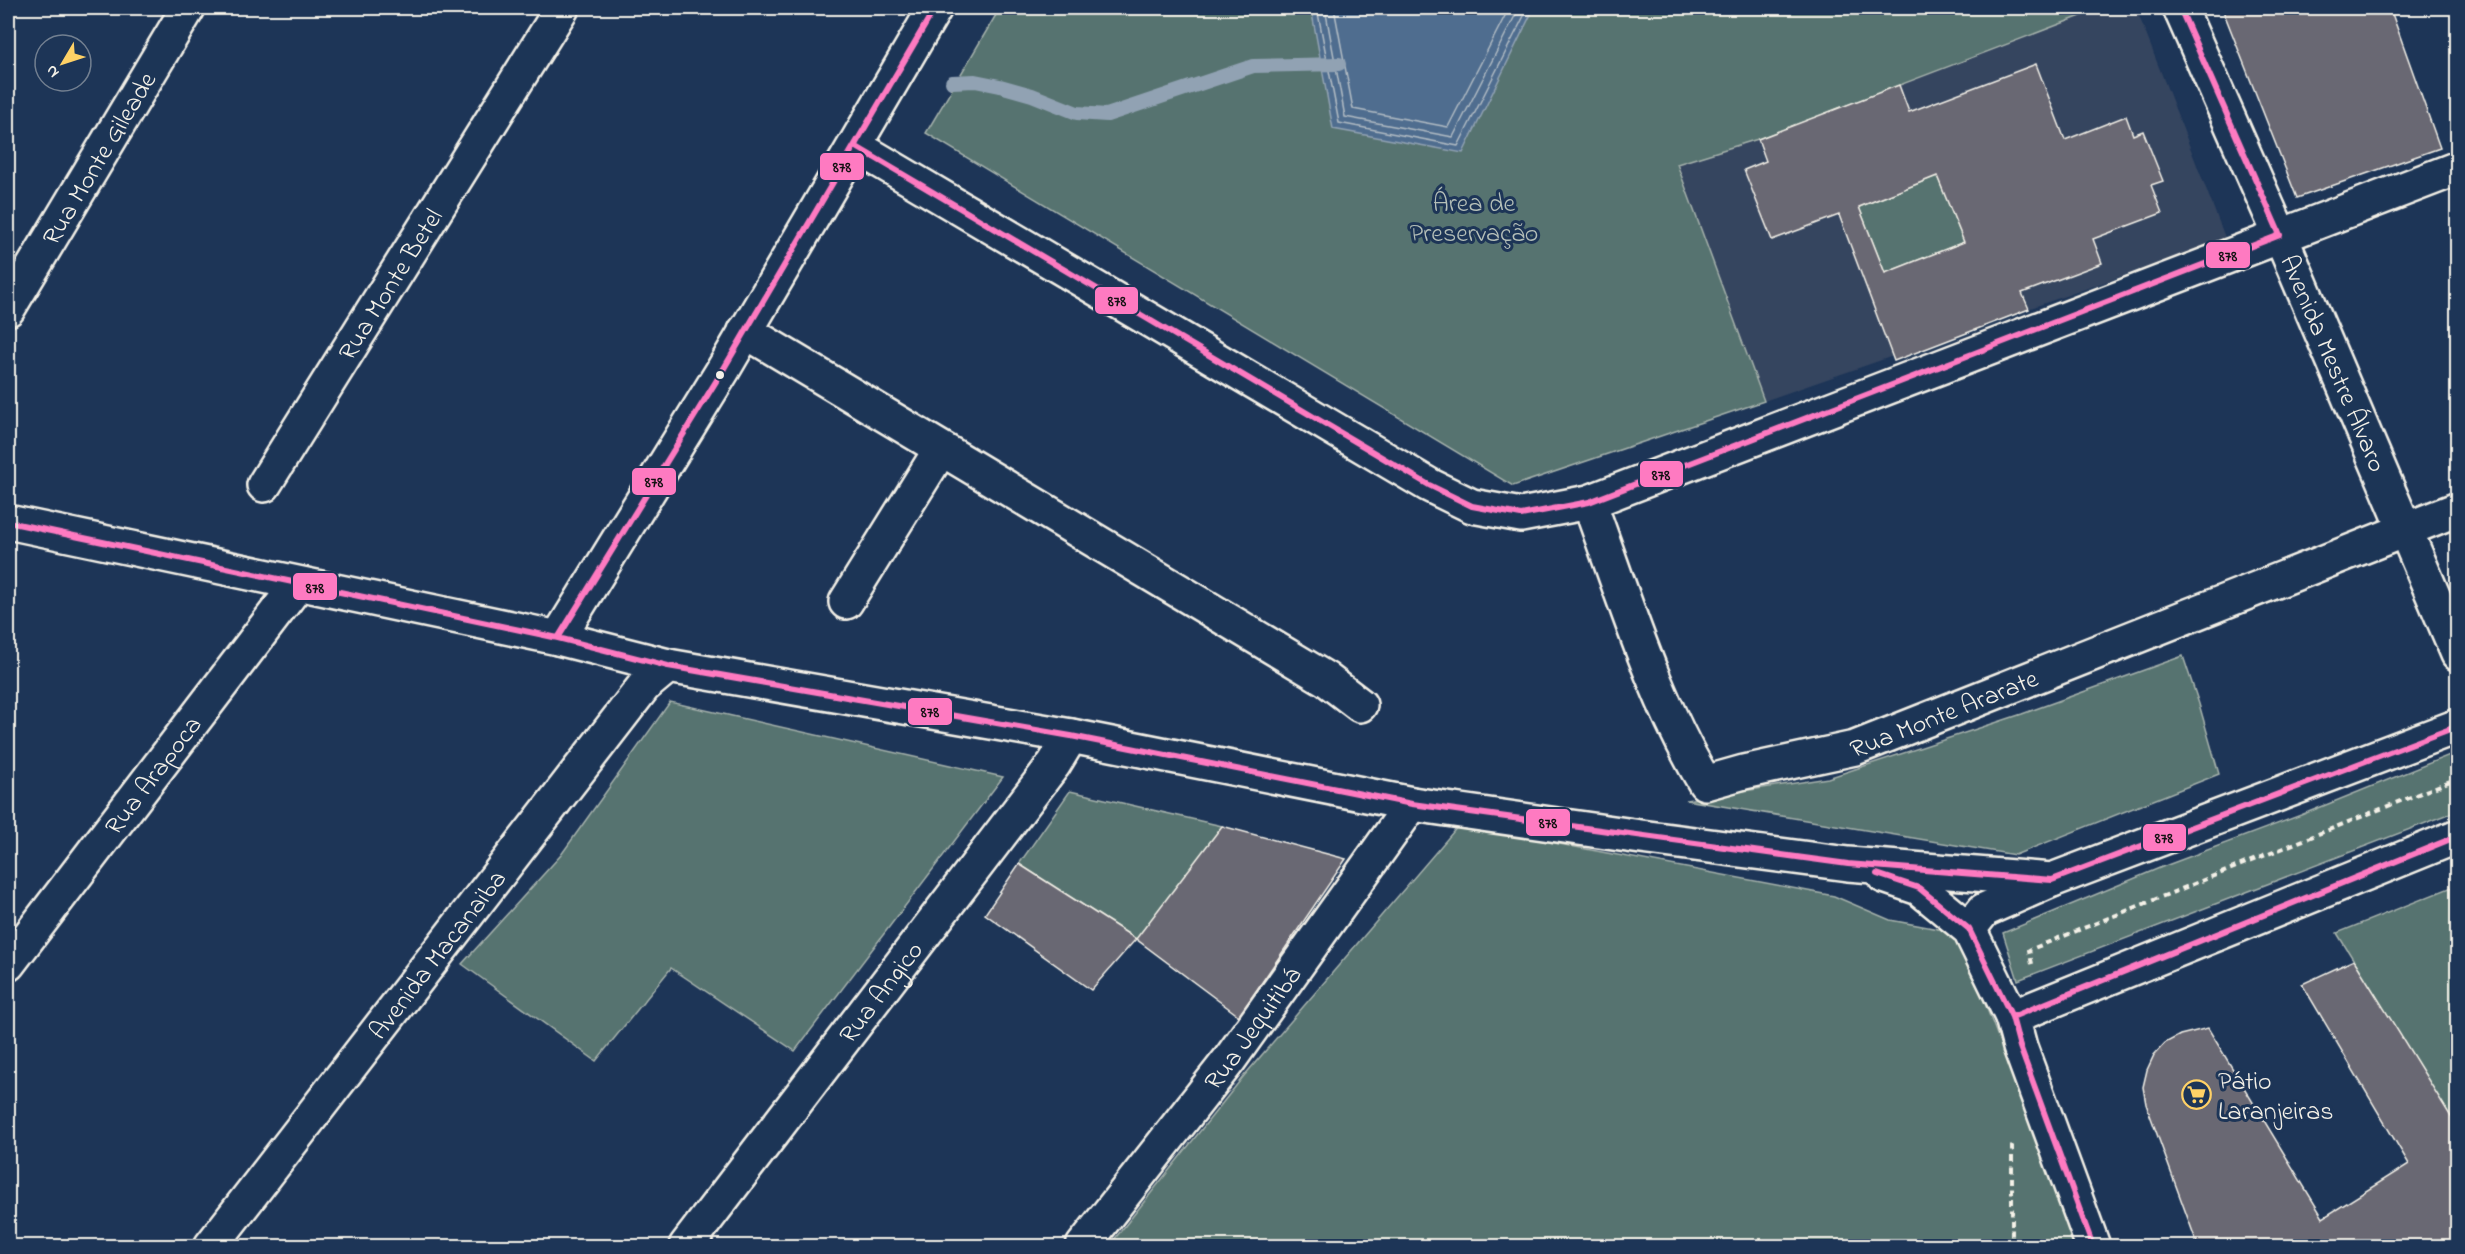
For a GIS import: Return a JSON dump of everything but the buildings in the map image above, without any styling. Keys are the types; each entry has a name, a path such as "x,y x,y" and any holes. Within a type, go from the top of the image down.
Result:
{"street":[{"name":"Rua Monte Gileade","path":"8,309 188,8"},
{"name":"Rua Monte Betel","path":"264,485 562,8"},
{"path":"558,638 745,331 935,8"},
{"name":"Avenida Mestre Álvaro","path":"2180,8 2280,235 2457,654"},
{"path":"855,146 1429,485 1472,506 1521,515 1589,502 2457,168"},
{"path":"745,331 1326,679 1360,705"},
{"path":"846,602 941,449"},
{"name":"Rua Monte Ararate","path":"1589,502 1662,701 1683,747 1706,783 1744,772 1855,748 2457,510"},
{"path":"8,522 558,638 668,666 1071,736 1412,804 1848,864 2052,880"},
{"name":"Rua Arapoca","path":"8,964 298,584"},
{"name":"Avenida Macanaiba","path":"211,1246 644,686 668,666"},
{"path":"1969,929 1984,910 2052,880 2457,726"},
{"name":"Rua Angico","path":"686,1246 1054,764 1071,736"},
{"name":"Rua Jequitibá","path":"1083,1246 1230,1059 1412,804"},
{"path":"2012,1017 2457,836"},
{"path":"1848,864 1919,888 1969,929 2012,1017 2020,1047 2093,1246"}],"path":[{"path":"2043,1004 2029,950 2457,778"},
{"path":"2012,1246 2013,1135"}],"shaded area":[{"path":"2102,8 2136,8 2226,240 1764,401 1677,164 1758,139"}],"green space":[{"name":"Área de Preservação","path":"1000,8 2102,8 1758,139 1677,164 1764,401 1513,486 926,133"},
{"path":"1937,176 1964,242 1885,273 1859,207"},
{"path":"2183,656 2219,774 2015,855 1686,800 1828,778 2022,714"},
{"path":"670,702 1003,777 795,1051 671,968 596,1061 462,964 561,855"},
{"path":"2457,752 2457,811 2018,980 2003,933 2162,867 2301,815"},
{"path":"1070,791 1222,826 1136,939 1019,864"},
{"path":"1459,825 1834,896 1890,920 1954,932 1959,949 1965,952 2079,1246 1109,1246 1243,1077"},
{"path":"2457,885 2457,1128 2337,933"}],"water":[{"path":"1311,8 1534,8 1463,153 1333,129"}],"waterway":[{"path":"952,82 975,81 1000,86 1032,95 1077,113 1107,115 1253,66 1339,64"}],"transit line":[{"name":"878","path":"558,638 723,370 935,8"},
{"name":"878","path":"855,146 1429,485 1472,506 1521,515 1589,502 2280,235 2180,8"},
{"name":"878","path":"8,522 558,638 668,666 1071,736 1412,804 1848,864 2052,880 2458,726"},
{"name":"878","path":"2012,1017 2458,836"},
{"name":"878","path":"1877,874 1919,888 1969,929 2012,1017 2020,1047 2093,1246"}],"place":[{"name":"Pátio Laranjeiras","path":"2197,1095"}]}
